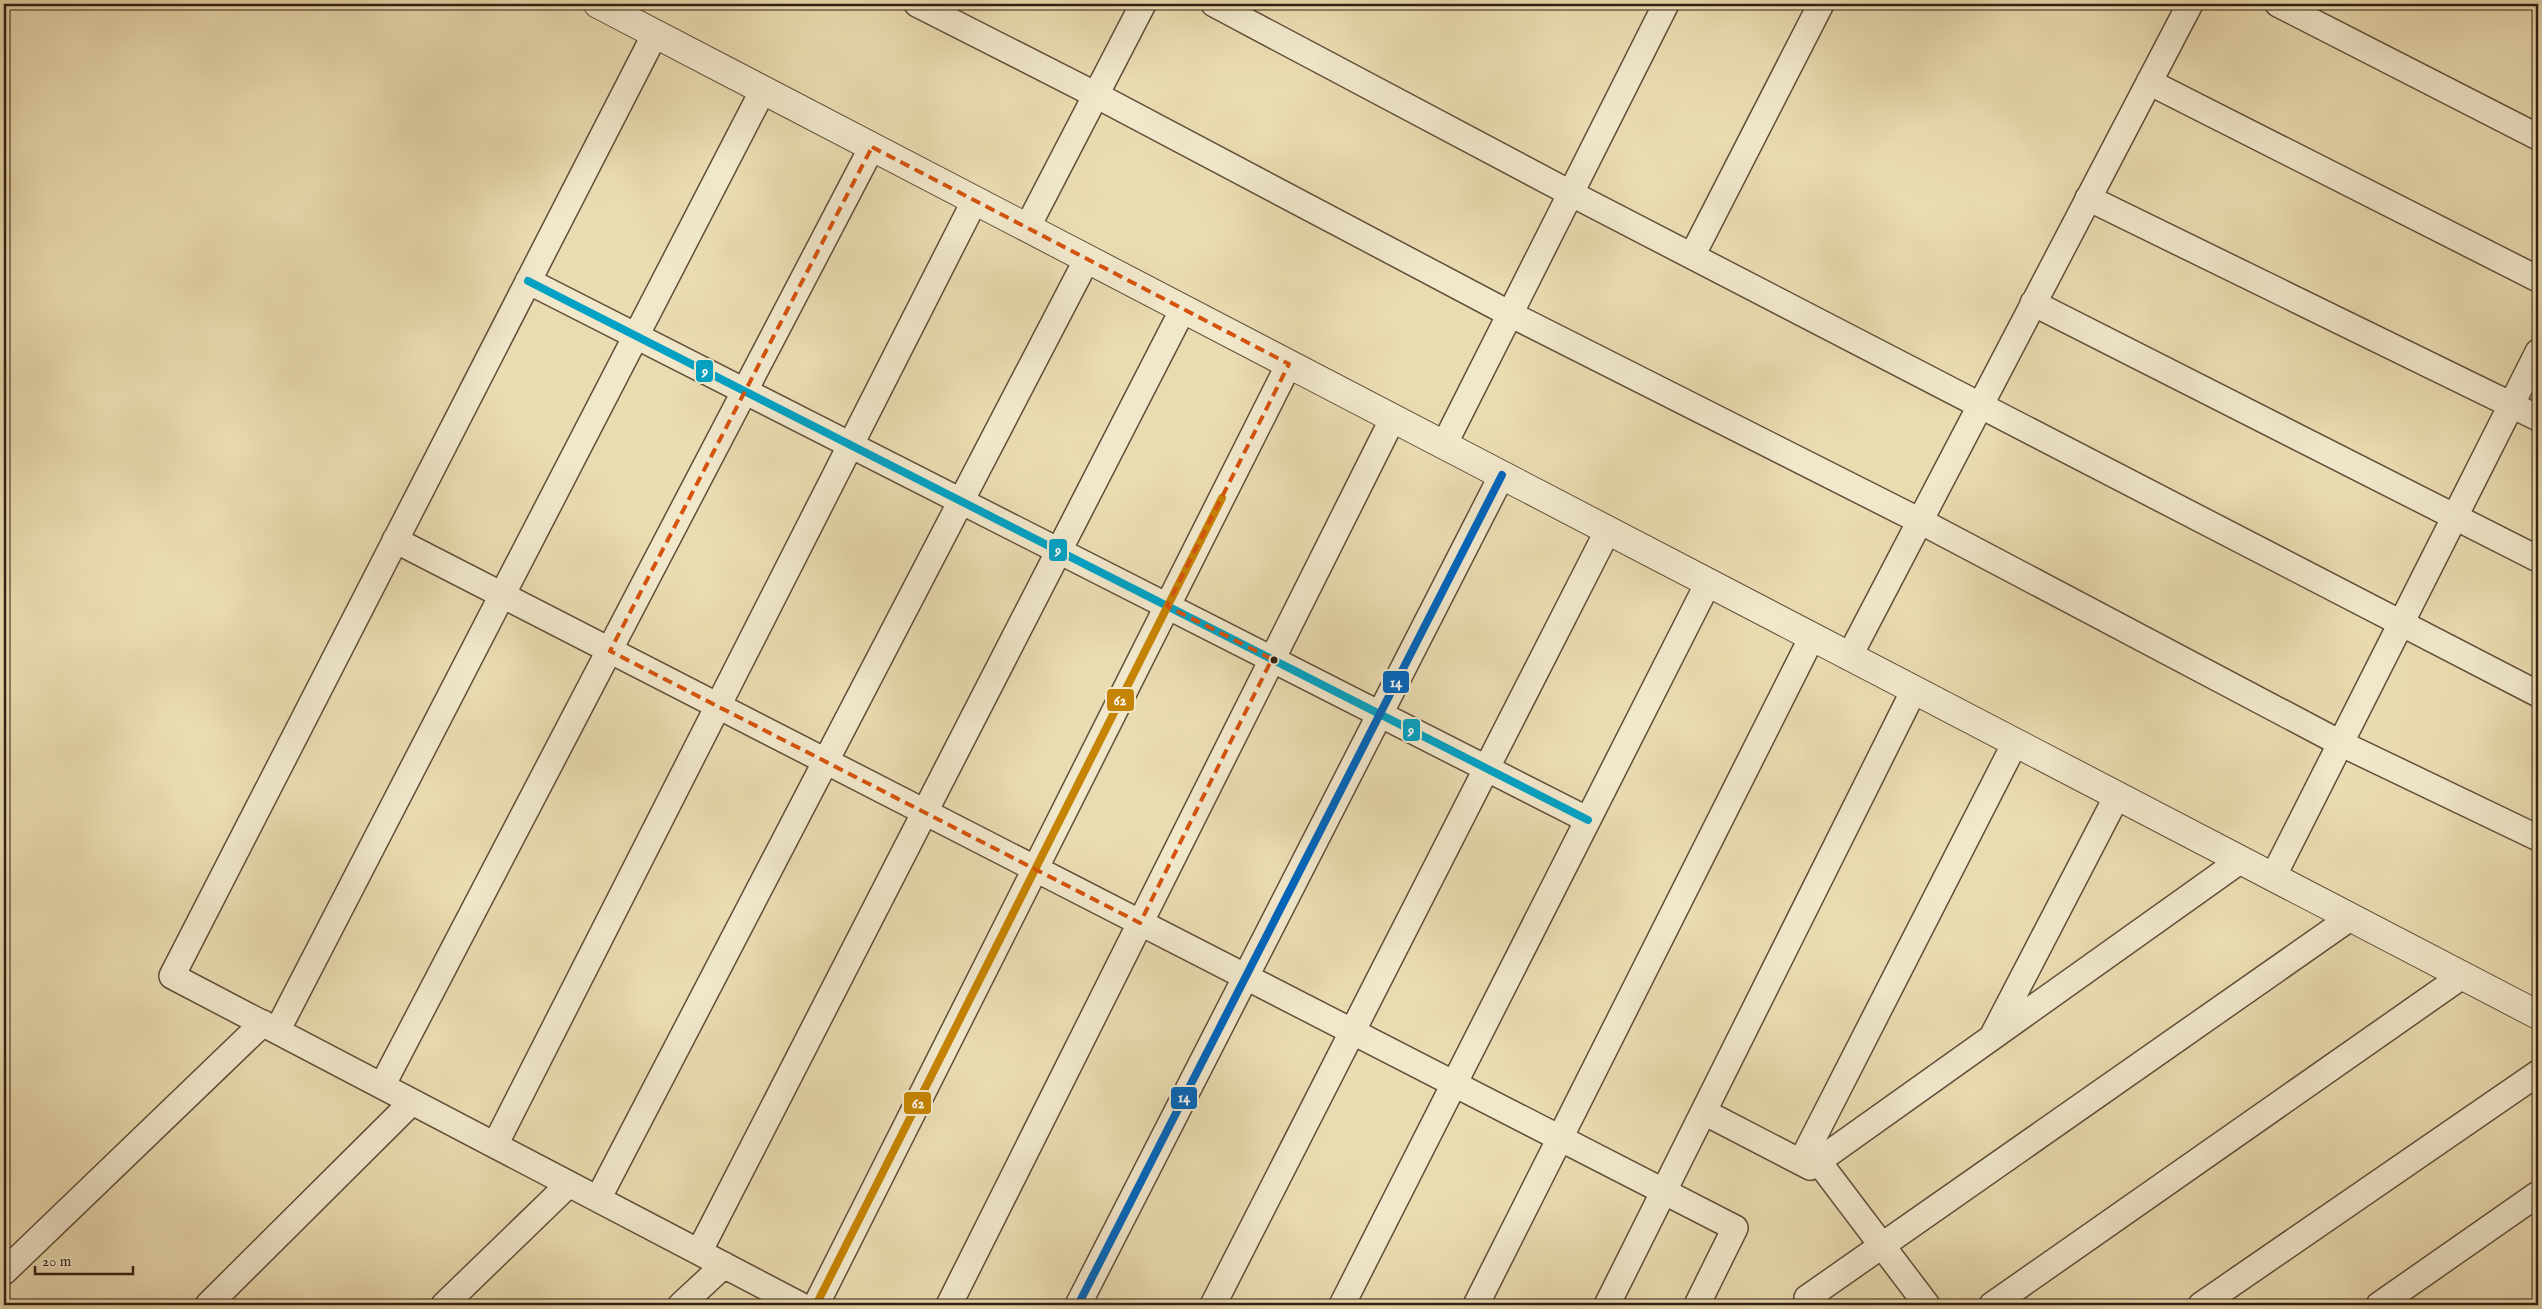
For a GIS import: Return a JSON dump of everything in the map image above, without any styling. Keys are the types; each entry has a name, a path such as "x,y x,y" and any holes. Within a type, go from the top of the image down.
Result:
{"street":[{"path":"917,4 1096,95 1510,314 1920,521 2340,743 2538,838"},
{"path":"1027,228 1143,4"},
{"path":"1214,4 1570,193 2538,694"},
{"path":"1444,445 1666,4"},
{"path":"1692,256 1821,4"},
{"path":"1849,656 2190,4"},
{"path":"2278,4 2538,137"},
{"path":"603,5 655,34 2538,1016"},
{"path":"655,34 172,976 800,1305"},
{"path":"2149,82 2538,279"},
{"path":"4,1272 270,1027 502,595 763,90"},
{"path":"382,1086 872,147"},
{"path":"2088,198 2538,418"},
{"path":"494,1145 975,200"},
{"path":"598,1199 1087,259"},
{"path":"528,281 1588,820"},
{"path":"2034,303 2538,559"},
{"path":"699,1252 1183,309"},
{"path":"2273,877 2538,352"},
{"path":"816,1305 1289,364"},
{"path":"949,1305 1393,418"},
{"path":"1078,1305 1502,475"},
{"path":"1213,1305 1608,530"},
{"path":"395,540 1735,1228 1697,1305"},
{"path":"1342,1305 1708,583"},
{"path":"1476,1305 1812,637"},
{"path":"1607,1305 1914,690"},
{"path":"1810,1161 2015,743"},
{"path":"1993,1036 2117,796"},
{"path":"1810,1161 1993,1036 2241,860"},
{"path":"1807,1298 2350,918"},
{"path":"1992,1305 2462,976"},
{"path":"2201,1305 2538,1073"},
{"path":"208,1305 412,1102"},
{"path":"1704,1112 1810,1161 1882,1246 1927,1305"},
{"path":"444,1305 569,1184"},
{"path":"2378,1305 2538,1194"},
{"path":"681,1305 724,1265"}],"highlighted area":[{"path":"872,147 1289,364 1167,606 1272,659 1140,923 610,651"}],"transit line":[{"name":"9","path":"528,281 1588,820"},
{"name":"14","path":"1078,1305 1502,475"},
{"name":"62","path":"816,1305 1222,498"}]}
